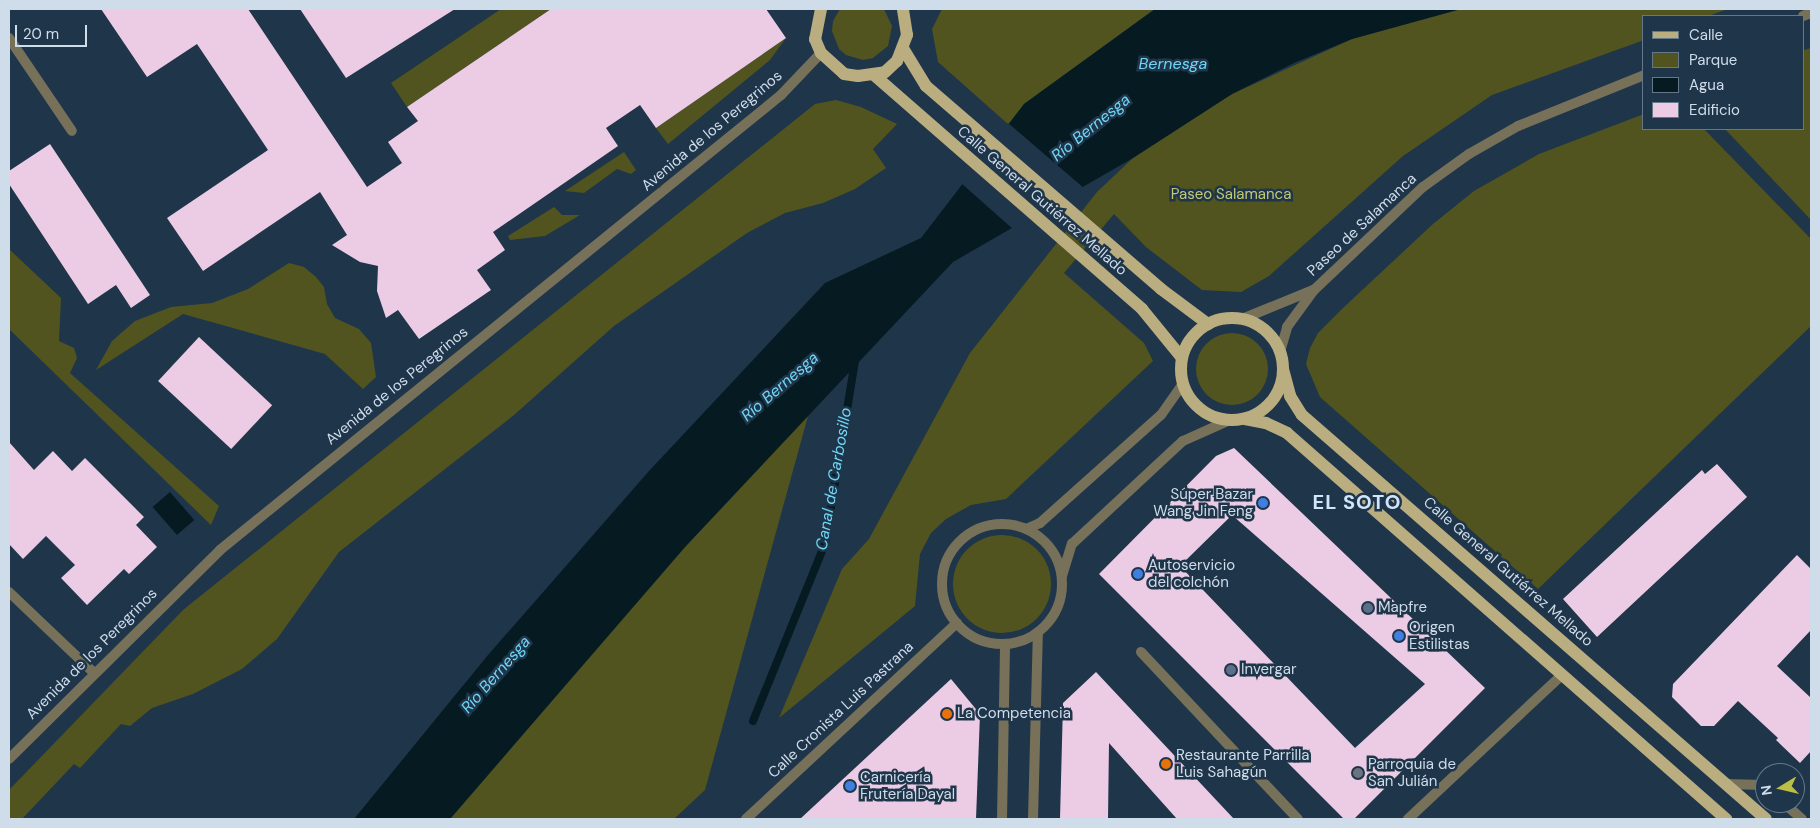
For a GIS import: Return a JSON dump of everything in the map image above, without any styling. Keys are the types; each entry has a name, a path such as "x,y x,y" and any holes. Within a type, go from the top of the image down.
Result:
{"main road":[{"path":"821,9 815,39 821,53 844,74 874,75 885,72 904,50 908,24 903,9"},
{"name":"Calle General Gutiérrez Mellado","path":"904,50 926,86 1096,235 1161,289 1208,324"},
{"name":"Calle General Gutiérrez Mellado","path":"874,75 917,115 1142,310 1182,358"},
{"path":"1245,419 1260,412 1272,401 1280,386 1283,369 1280,352 1264,331 1242,319 1224,318 1208,324 1194,334 1182,358 1183,383 1200,409 1214,417 1230,420 1245,419 1266,423 1287,433 1726,819"},
{"name":"Calle General Gutiérrez Mellado","path":"1283,369 1290,396 1302,415 1766,819"}],"street":[{"path":"9,38 72,131"},
{"name":"Avenida de los Peregrinos","path":"9,760 94,672 220,550 781,95 821,53"},
{"name":"Paseo de Salamanca","path":"1280,352 1287,326 1314,290 1402,206 1469,154 1518,126 1642,76"},
{"name":"Paseo de Salamanca","path":"1242,319 1314,290"},
{"path":"1026,529 1040,523 1161,415 1183,383"},
{"path":"1062,577 1052,551 1044,540 1026,529 1006,524 985,526 967,536 952,550 944,570 942,590 947,608 957,623 970,635 987,642 1005,644 1022,641 1038,632 1055,611 1061,598 1062,577 1072,544 1184,441 1230,420"},
{"path":"9,592 94,672"},
{"name":"Calle Cronista Luis Pastrana","path":"746,819 957,623"},
{"path":"1033,819 1038,632"},
{"path":"1002,819 1005,644"},
{"path":"1141,652 1298,819"},
{"path":"1408,819 1562,675"},
{"path":"1725,784 1755,785"}],"green space":[{"path":"501,9 551,9 407,107 391,83"},
{"path":"840,9 884,9 892,26 888,46 873,58 863,60 846,55 839,49 832,31 833,21"},
{"path":"942,9 1155,9 1024,104 1009,125 938,62 932,29"},
{"name":"Paseo Salamanca","path":"1461,9 1728,9 1711,15 1642,15 1642,41 1492,95 1403,156 1269,276 1241,292 1202,290 1146,247 1114,214 1064,273 1144,343 1153,361 1006,499 971,505 946,519 931,533 920,554 915,606 779,718 842,569 869,539 970,353 1097,192 1133,158 1232,94 1352,39"},
{"path":"786,38 770,60 668,144 656,128"},
{"path":"1811,48 1811,220 1726,130 1805,130 1805,50"},
{"path":"836,100 861,107 897,124 873,149 886,168 855,189 823,203 785,213 747,233 614,326 514,415 339,552 277,639 242,669 193,694 152,708 130,726 121,724 80,768 74,764 22,819 9,819 9,790 183,610 815,104"},
{"path":"1642,115 1642,130 1705,130 1811,239 1811,326 1538,589 1320,397 1306,364 1310,348 1318,333 1433,224 1474,191 1539,154"},
{"path":"624,152 636,170 631,174 617,169 584,193 565,191"},
{"path":"554,207 562,215 580,215 545,236 510,240 508,236"},
{"path":"9,249 61,298 59,341 74,348 77,358 70,373 219,506 211,525 9,329"},
{"path":"289,263 304,267 316,277 324,287 327,304 335,318 359,329 371,343 376,377 363,389 325,354 183,314 96,370 112,341 135,321 171,307 212,303 248,289"},
{"path":"1239,333 1258,343 1266,355 1268,369 1266,383 1258,395 1246,403 1225,405 1206,395 1198,383 1196,362 1206,343 1218,335"},
{"path":"808,416 705,790 674,819 450,819 685,547"},
{"path":"1002,535 1021,539 1036,550 1047,565 1051,584 1047,603 1036,618 1021,629 1002,633 983,629 968,618 957,603 953,584 957,565 968,550 983,539"}],"water":[{"name":"Bernesga","path":"1155,9 1461,9 1352,39 1294,63 1232,94 1133,158 953,262 685,547 450,819 354,819 488,655 649,471 825,283 921,238 1024,104"},
{"path":"170,492 194,520 177,535 153,507"}],"pier":[{"path":"1008,123 1085,189 1014,230 961,183"}],"building":[{"path":"101,9 248,9 367,187 402,163 388,142 418,121 407,107 551,9 766,9 786,38 656,128 640,105 606,128 618,146 493,232 505,250 477,270 491,290 419,339 398,310 386,318 377,291 378,266 360,262 332,245 347,235 320,192 203,271 167,218 268,150 197,44 147,77"},
{"path":"300,9 455,9 346,78"},
{"path":"50,144 150,295 131,308 116,285 88,304 9,184 9,171"},
{"path":"199,337 272,405 231,449 158,381"},
{"path":"9,442 34,470 53,451 72,471 85,458 144,517 136,525 157,547 129,574 124,569 87,605 61,578 75,565 46,536 23,559 9,544"},
{"path":"1234,448 1485,688 1354,819 1344,819 1099,574 1216,456","holes":["1232,515 1425,684 1355,748 1180,566"]},
{"path":"1717,464 1747,497 1597,637 1563,599 1702,470 1705,474"},
{"path":"1797,555 1811,569 1811,630 1777,666 1811,698 1811,751 1800,763 1776,740 1778,738 1738,701 1714,726 1701,726 1672,697 1673,684"},
{"path":"1096,672 1234,819 1177,819 1109,743 1108,819 1060,819 1063,703"},
{"path":"951,679 980,714 976,819 800,819"}],"waterway":[{"name":"Canal de Carbosillo","path":"753,721 825,544 855,360"}],"place":[{"name":"Súper Bazar Wang Jin Feng","path":"1263,503"},
{"name":"Autoservicio del colchón","path":"1138,574"},
{"name":"Mapfre","path":"1368,608"},
{"name":"Origen Estilistas","path":"1399,636"},
{"name":"Invergar","path":"1231,670"},
{"name":"La Competencia","path":"947,714"},
{"name":"Restaurante Parrilla Luis Sahagún","path":"1166,764"},
{"name":"Parroquia de San Julián","path":"1358,773"},
{"name":"Carnicería Frutería Dayal","path":"850,786"}],"district":[{"name":"EL SOTO","path":"1357,502"}],"water label":[{"name":"Río Bernesga","path":"1091,128"},
{"name":"Río Bernesga","path":"780,387"},
{"name":"Río Bernesga","path":"496,675"}]}
